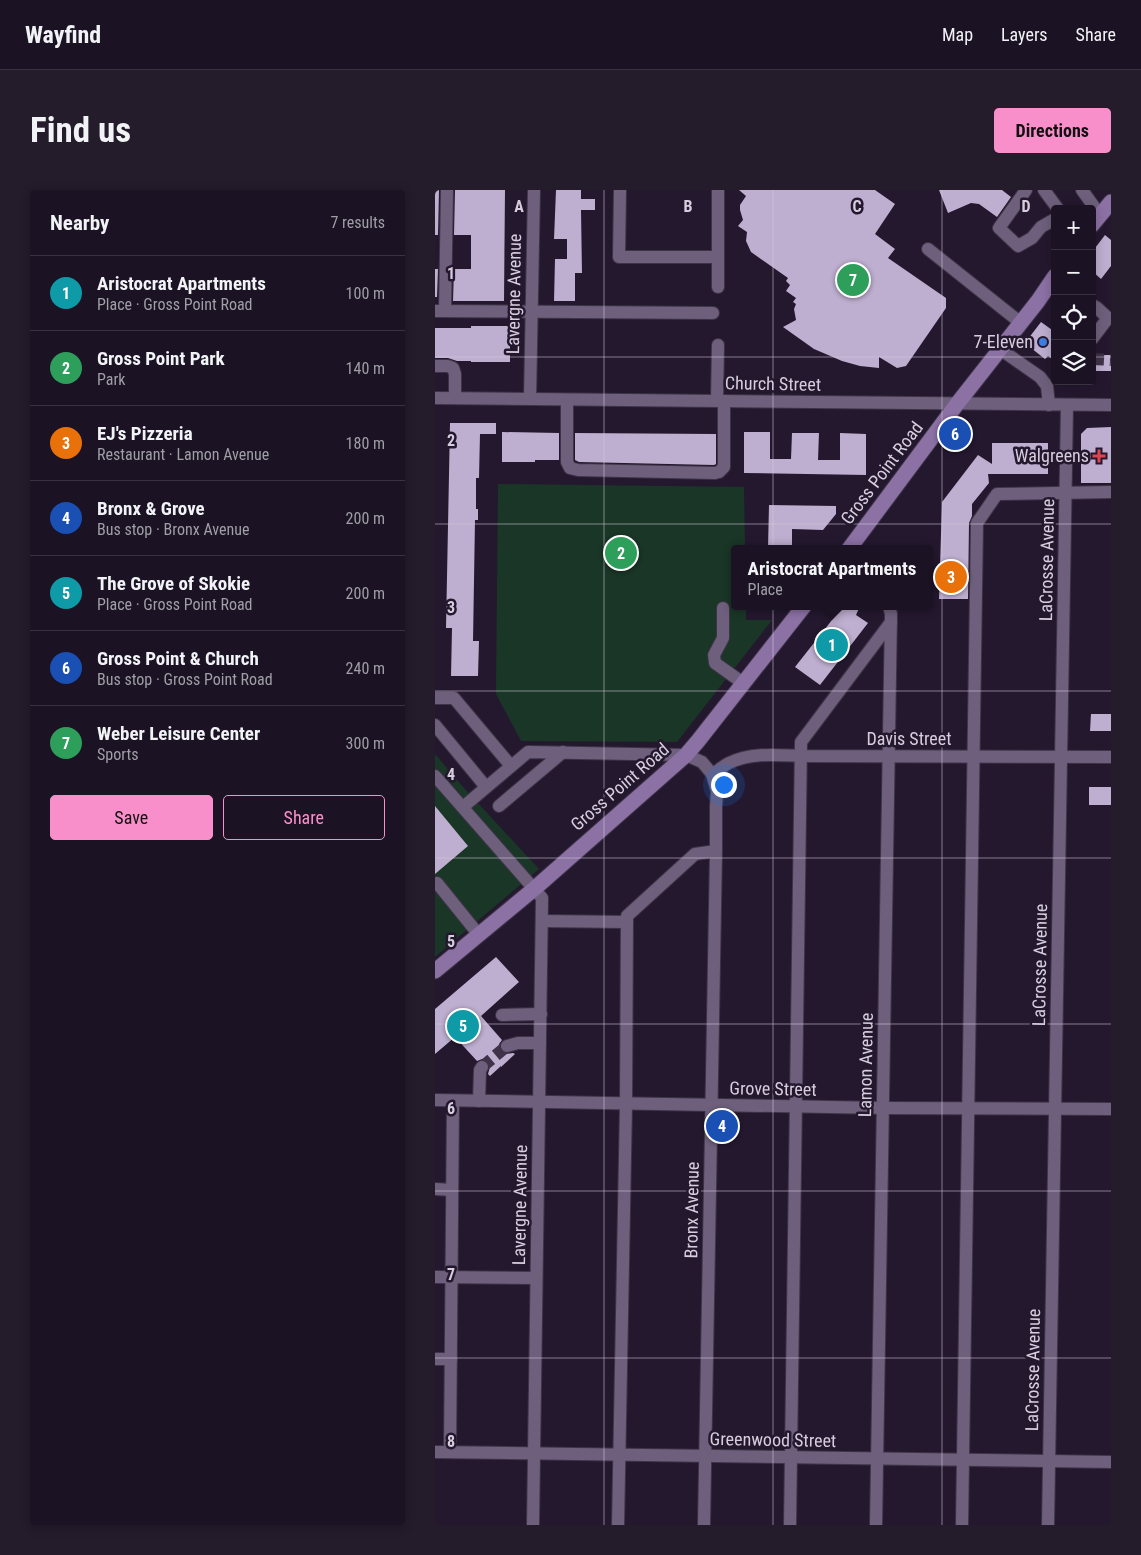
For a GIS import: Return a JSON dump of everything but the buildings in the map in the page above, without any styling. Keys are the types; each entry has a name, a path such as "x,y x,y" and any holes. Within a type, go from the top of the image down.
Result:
{"main road":[{"name":"Gross Point Road","path":"852,545 957,404 1051,284"},
{"name":"Gross Point Road","path":"435,971 534,889 698,742 801,610"}],"street":[{"path":"447,190 440,311 713,313"},
{"name":"Lavergne Avenue","path":"530,399 533,190"},
{"path":"620,190 619,256 718,257"},
{"path":"718,190 718,287"},
{"path":"1027,190 999,228 1018,246 1032,238 1041,227 1051,221"},
{"path":"1043,190 1055,205"},
{"path":"1081,190 1105,211"},
{"path":"927,249 1021,322"},
{"path":"1096,334 1108,318 1097,307"},
{"path":"567,400 567,462 569,468 578,470 719,472 724,467 717,345"},
{"path":"1000,349 1040,376 1047,386 1049,405"},
{"path":"435,366 453,368 455,374 455,398"},
{"name":"Church Street","path":"435,398 1111,406"},
{"name":"LaCrosse Avenue","path":"1048,1525 1067,405"},
{"path":"962,1525 977,523 997,494 1111,492"},
{"path":"723,608 723,638 714,655 715,663 743,684"},
{"name":"Lamon Avenue","path":"876,1525 890,610"},
{"path":"790,1525 801,742 891,622"},
{"path":"435,698 454,698 511,766"},
{"path":"435,725 486,787"},
{"path":"463,807 528,752 685,754 702,762 712,774"},
{"path":"499,806 563,752"},
{"name":"Bronx Avenue","path":"685,754 705,779 715,806"},
{"name":"Davis Street","path":"712,774 729,764 761,755 1111,757"},
{"name":"Bronx Avenue","path":"704,1525 716,851 715,806 717,791 712,774"},
{"path":"435,776 534,889"},
{"path":"618,1525 626,1104 627,916 695,854 716,851"},
{"path":"437,883 479,935"},
{"name":"Lavergne Avenue","path":"533,1525 542,922 542,898 534,889"},
{"path":"542,922 627,922"},
{"path":"502,1015 541,1014"},
{"path":"507,1046 518,1043 540,1043"},
{"path":"479,1101 482,1067"},
{"name":"Grove Street","path":"435,1100 883,1108 1111,1109"},
{"path":"450,1452 453,1101"},
{"path":"435,1190 452,1190"},
{"path":"435,1277 536,1278"},
{"path":"435,1359 451,1360"},
{"name":"Greenwood Street","path":"435,1452 1111,1462"}],"green space":[{"path":"498,484 744,487 745,545 731,545 731,610 746,610 746,620 772,620 677,742 521,741 496,694"},
{"path":"435,754 539,869 435,957"}],"tunnel":[{"path":"1096,359 1111,360"},
{"path":"482,1067 507,1046"}],"place":[{"name":"Weber Leisure Center","path":"853,280"},
{"name":"7-Eleven","path":"1043,342"},
{"name":"Gross Point & Church","path":"955,434"},
{"name":"Walgreens","path":"1099,456"},
{"name":"Gross Point Park","path":"621,553"},
{"name":"EJ's Pizzeria","path":"951,577"},
{"name":"Aristocrat Apartments","path":"832,645"},
{"name":"The Grove of Skokie","path":"463,1026"},
{"name":"Bronx & Grove","path":"722,1126"}]}
